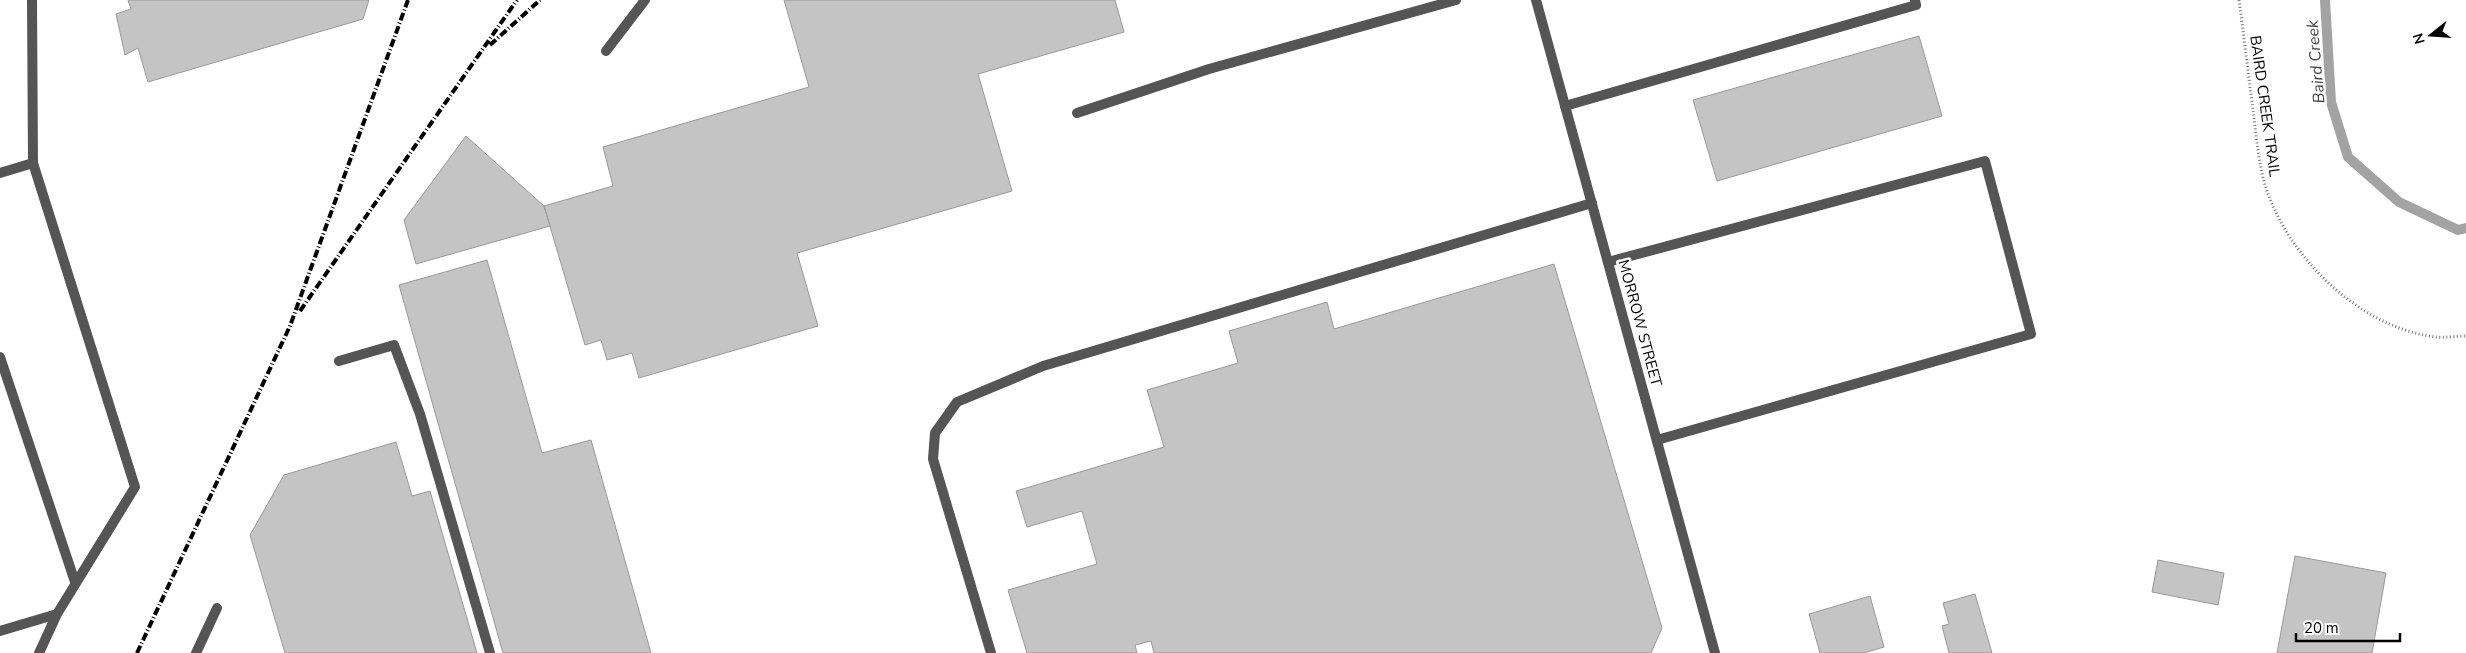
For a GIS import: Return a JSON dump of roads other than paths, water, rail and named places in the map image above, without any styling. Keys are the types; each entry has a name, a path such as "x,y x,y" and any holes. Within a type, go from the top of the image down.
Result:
{"street":[{"path":"32,0 33,163 134,487 75,582 57,614 39,653"},
{"path":"606,52 644,0"},
{"path":"1077,113 1209,69 1456,0"},
{"name":"MORROW STREET","path":"1536,0 1715,653"},
{"path":"1565,106 1916,5 1915,0"},
{"path":"1608,262 1985,161 2031,334 1657,440"},
{"path":"0,173 33,163"},
{"path":"991,653 933,459 935,433 957,402 1042,366 1592,203"},
{"path":"339,361 394,345 420,414 490,653"},
{"path":"0,357 75,582"},
{"path":"196,653 217,608"},
{"path":"0,632 57,614"}],"waterway":[{"name":"Baird Creek","path":"2325,0 2331,102 2348,157 2399,202 2458,230 2466,228"}],"railway":[{"path":"137,653 290,326 408,0"},
{"path":"300,311 517,0"},
{"path":"490,45 540,0"}]}
